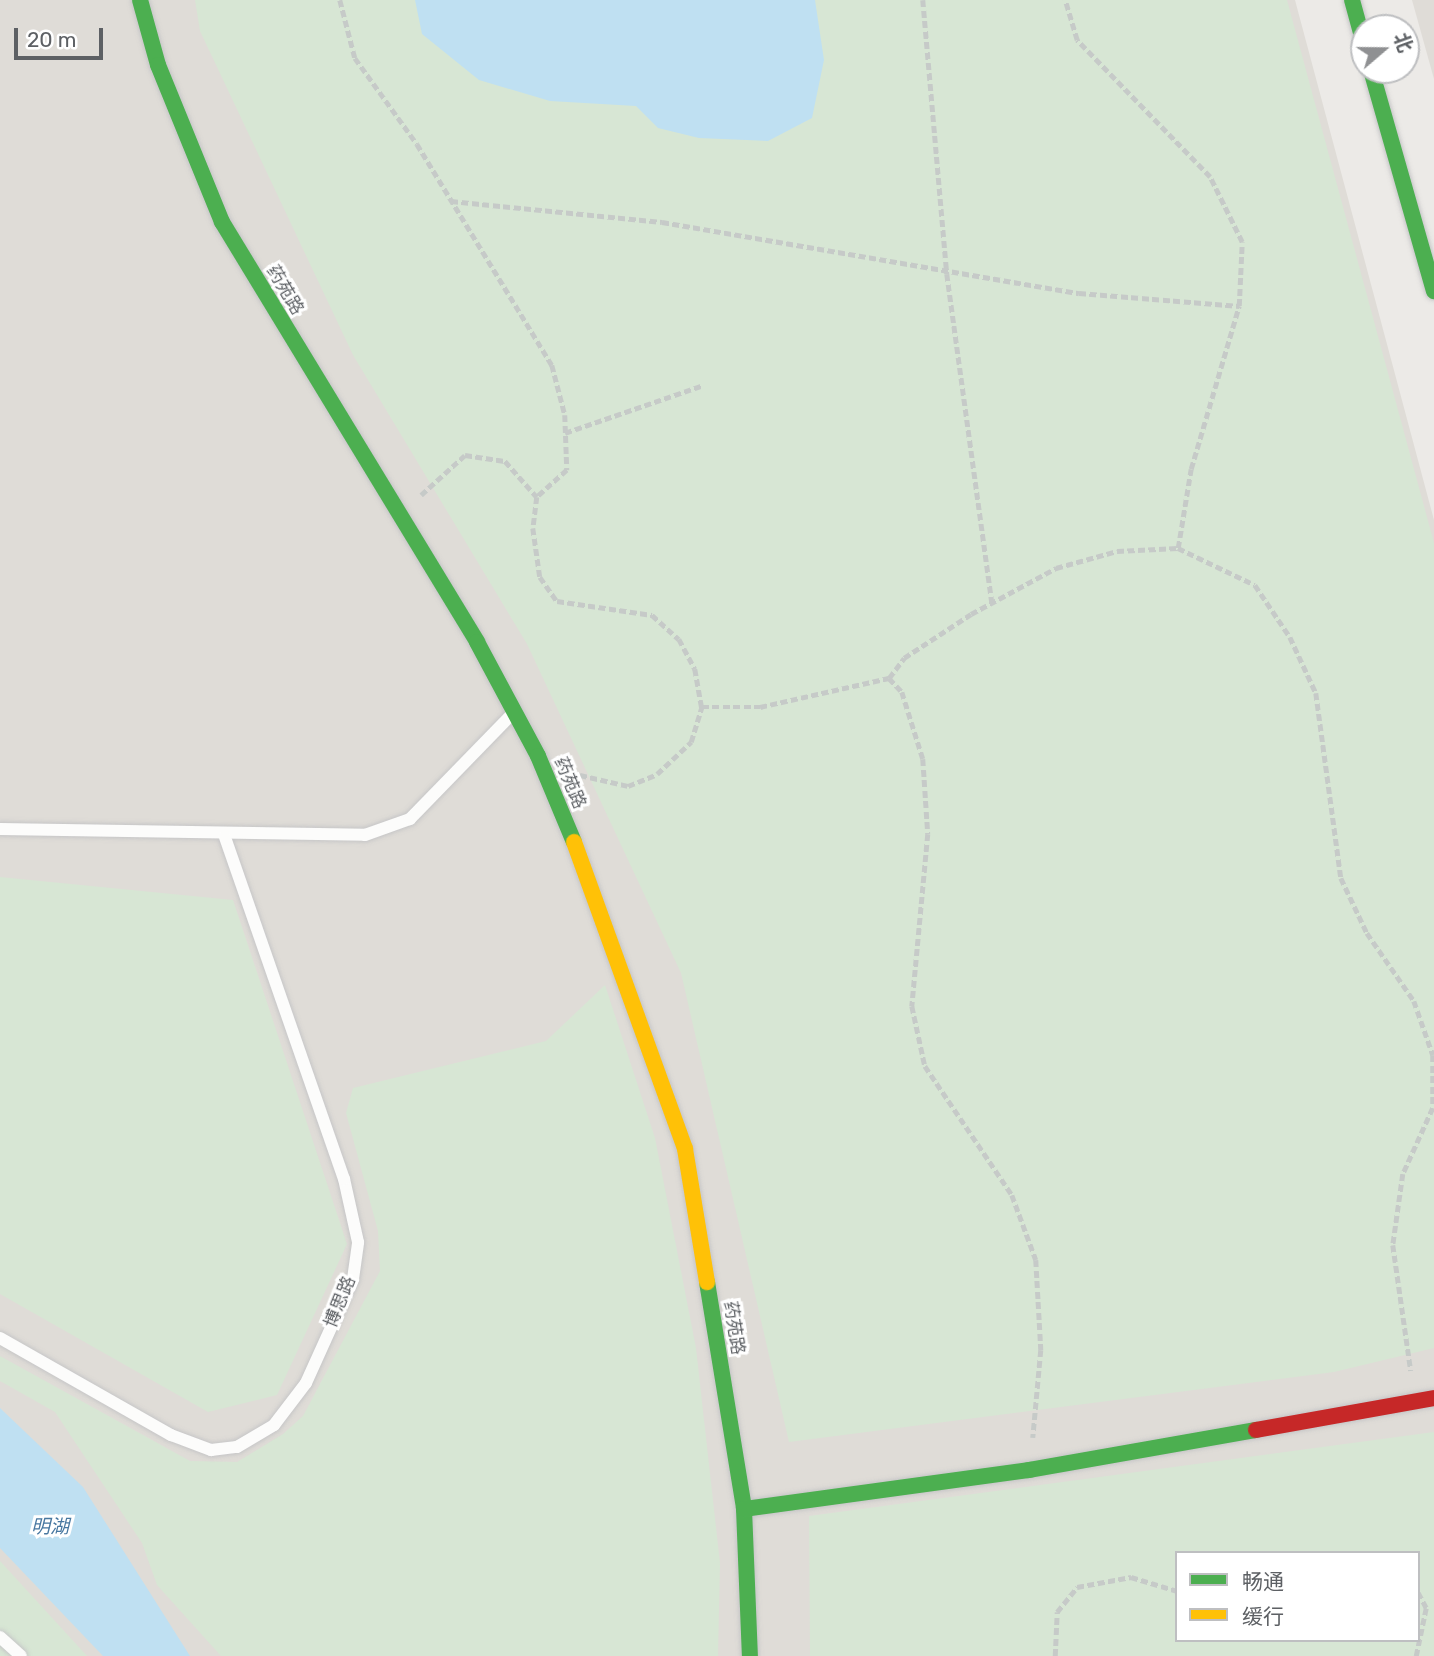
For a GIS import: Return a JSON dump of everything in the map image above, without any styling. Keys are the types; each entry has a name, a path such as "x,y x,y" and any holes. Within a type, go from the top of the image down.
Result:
{"street":[{"name":"药苑路","path":"140,0 158,65 222,222 514,712 606,919 685,1149 744,1509 750,1656"},
{"path":"1375,84 1434,291"},
{"path":"744,1509 1030,1470 1414,1404 1434,1398"}],"lane":[{"path":"0,829 225,837 365,835 410,819 514,712"},
{"name":"博思路","path":"0,1338 171,1435 211,1450 237,1447 274,1424 306,1383 353,1279 358,1242 344,1179 225,837"},
{"path":"0,1637 21,1656"}],"path":[{"path":"340,0 355,58 451,201 552,365 565,433 567,470 537,497 533,528 540,578 557,601 652,615 679,639 690,659 702,708 691,742 657,774 628,786 574,772"},
{"path":"923,0 947,274 992,603"},
{"path":"1065,0 1077,40 1210,177 1242,243 1239,306 1191,469 1178,548"},
{"path":"451,201 662,222 947,274 1239,306"},
{"path":"565,433 701,386"},
{"path":"400,519 465,456 505,461 537,497"},
{"path":"702,708 760,707 889,678 904,658 992,603 1056,568 1117,551 1178,548 1255,585 1290,637 1316,693 1341,878 1367,933 1414,1001 1433,1055 1433,1108 1403,1174 1393,1245 1414,1404"},
{"path":"889,678 902,692 923,759 928,834 912,1006 925,1066 1012,1195 1036,1260 1041,1350 1030,1470"},
{"path":"1055,1656 1057,1612 1077,1587 1131,1577 1175,1590"},
{"path":"1420,1597 1426,1608 1420,1637"}],"shaded area":[{"path":"0,0 1295,0 1434,520 1434,1656 0,1656"},
{"path":"1412,0 1434,0 1434,79 1420,29 1420,14 1416,14"}],"green space":[{"path":"195,0 1287,0 1434,543 1434,1348 1334,1372 789,1442 681,973 527,644 353,355 200,31"},
{"path":"0,877 233,900 347,1244 277,1395 208,1412 0,1294"},
{"path":"605,985 655,1138 696,1348 720,1563 718,1656 221,1656 157,1585 142,1543 55,1412 0,1381 0,1356 190,1461 237,1462 283,1434 303,1416 380,1271 378,1231 346,1113 353,1088 546,1041"},
{"path":"1434,1432 1434,1656 810,1656 809,1516"},
{"path":"0,1561 87,1656 0,1656"}],"water":[{"path":"415,0 815,0 824,60 812,118 768,141 699,138 658,128 636,106 550,101 479,80 422,34"},
{"name":"明湖","path":"0,1408 83,1487 190,1656 103,1656 0,1548"}],"traffic: fast":[{"path":"140,0 158,65 222,222 477,642 538,756 574,842"},
{"path":"1352,0 1356,14"},
{"path":"1375,84 1434,291"},
{"path":"707,1282 744,1509 750,1656"},
{"path":"744,1509 1029,1470 1256,1430"}],"traffic: slow":[{"path":"574,842 685,1149 707,1282"}],"traffic: jam":[{"path":"1256,1430 1434,1398"}]}
